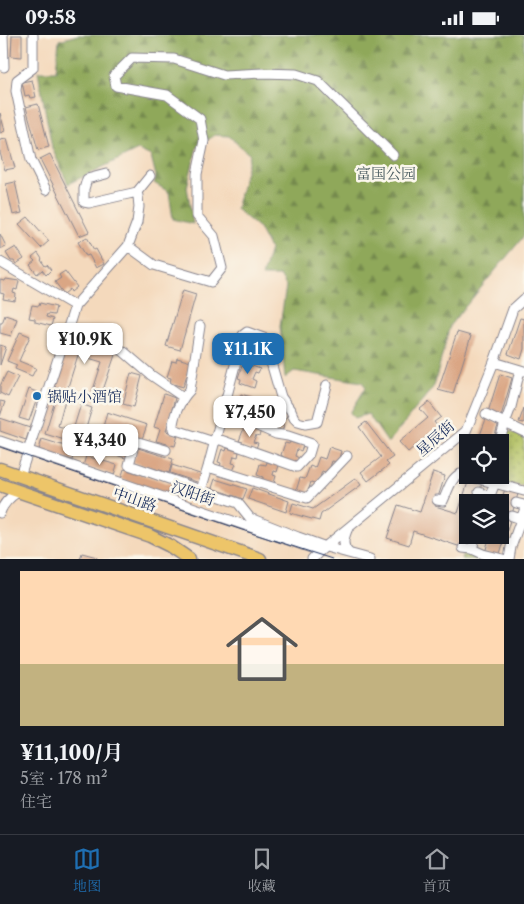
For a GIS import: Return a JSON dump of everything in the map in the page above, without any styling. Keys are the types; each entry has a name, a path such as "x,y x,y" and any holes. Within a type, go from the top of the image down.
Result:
{"highway":[{"name":"中山路","path":"0,469 260,559"},
{"name":"中山路","path":"0,485 150,536 170,546 189,559"},
{"path":"221,559 229,552 235,550"}],"street":[{"path":"3,35 4,67"},
{"path":"33,35 33,68 17,80 16,91 31,160 46,190"},
{"path":"128,246 154,265 211,282 222,268 214,236 197,216 196,174 204,141 200,119 167,95 116,86 114,76 132,58 174,59 224,75 296,74 318,81 393,155"},
{"path":"106,174 87,179 84,189 84,202 90,203 137,192 150,176"},
{"path":"20,476 75,306 128,246 137,222 139,207 137,192"},
{"path":"0,262 75,306"},
{"name":"星辰街","path":"312,559 466,431 513,309 524,299"},
{"path":"200,326 190,390 183,397 172,423 173,429 215,440 297,467 309,454 312,444 276,434 222,411"},
{"path":"68,329 93,336 123,351 151,375 183,397"},
{"path":"201,490 243,335 247,332 269,340 270,359 281,397 298,422 305,424 317,422 327,385"},
{"path":"494,362 523,370 513,387 507,407 505,423 499,434"},
{"path":"486,414 524,432"},
{"name":"汉阳街","path":"0,441 323,549"},
{"path":"166,451 136,441 129,465 238,503 250,518 323,549 370,559"},
{"path":"208,467 307,498 347,456"},
{"path":"438,499 443,501 447,484 459,475"},
{"path":"502,484 524,491"},
{"path":"0,513 6,501 19,491"},
{"path":"512,516 523,515"},
{"path":"509,559 507,546 511,532 523,515"},
{"path":"348,528 344,546 349,553"},
{"path":"470,544 467,549 503,559"}],"green space":[{"name":"富国公园","path":"78,35 524,35 524,236 450,325 434,386 388,443 368,414 355,418 350,413 366,387 362,382 294,371 285,378 280,326 286,286 280,276 262,276 270,249 259,228 236,209 250,155 229,136 215,135 197,147 187,187 193,224 173,219 169,192 154,183 156,176 151,156 138,150 68,184 52,148 38,71 56,71 59,40"},
{"path":"509,431 524,437 524,486 508,484"},
{"path":"464,550 497,559 461,559"}],"building":[{"path":"12,35 22,35 22,57 11,56"},
{"path":"32,80 36,97 30,98 29,95 25,96 22,82"},
{"path":"38,104 49,147 38,150 26,107"},
{"path":"0,113 5,131 0,133"},
{"path":"7,139 15,168 5,170 0,153 0,140"},
{"path":"50,154 89,232 79,236 40,159"},
{"path":"15,182 22,213 13,215 6,184"},
{"path":"28,217 49,241 41,248 19,224"},
{"path":"0,234 6,246 0,249"},
{"path":"87,237 104,264 96,268 89,255 86,256 78,242"},
{"path":"16,247 24,259 16,264 14,261 11,261 6,253"},
{"path":"38,253 45,266 47,265 51,270 46,275 42,270 37,274 30,265 35,261 32,258"},
{"path":"65,271 77,287 71,292 70,289 64,294 55,282 61,278 59,275"},
{"path":"6,279 19,281 17,290 14,289 13,293 16,294 15,301 3,299 4,294 0,293 0,280 5,281"},
{"path":"183,290 196,294 180,350 166,346"},
{"path":"40,303 56,307 54,315 47,314 46,317 53,319 51,326 35,322 35,319 29,318 32,305 39,306"},
{"path":"5,315 17,319 11,336 0,333 0,323 2,323"},
{"path":"520,318 524,319 524,349 521,359 508,354"},
{"path":"20,332 30,336 19,361 36,368 32,376 15,369 17,365 7,361"},
{"path":"457,332 471,336 453,394 438,390"},
{"path":"70,337 116,352 99,402 90,399 102,362 78,355 67,390 54,386"},
{"path":"255,338 267,342 266,347 262,346 260,353 264,354 261,361 248,357 249,353 246,352 250,339 254,341"},
{"path":"0,345 6,347 0,365"},
{"path":"177,358 191,362 183,387 170,383 171,378 167,377 172,361 176,362"},
{"path":"247,364 260,369 258,373 255,372 252,379 256,381 254,388 240,383 241,379 238,378 242,366 246,367"},
{"path":"7,372 18,377 8,397 0,393 0,386"},
{"path":"131,373 142,376 134,407 123,404"},
{"path":"500,374 512,378 501,416 488,412"},
{"path":"29,389 39,393 29,421 19,418"},
{"path":"164,394 175,398 166,431 178,435 175,446 156,441 160,429 154,427"},
{"path":"241,394 254,398 252,403 248,402 246,409 250,411 248,418 234,413 235,409 232,408 236,396 240,397"},
{"path":"56,397 65,400 58,426 73,430 81,404 92,408 81,445 45,434"},
{"path":"0,401 5,402 0,416"},
{"path":"429,402 441,417 434,422 438,427 408,452 399,442 428,418 420,409"},
{"path":"524,408 524,423 519,422"},
{"path":"275,409 288,413 286,418 282,416 280,424 284,425 282,432 268,428 269,424 266,423 270,410 274,412"},
{"path":"107,412 147,425 142,439 103,427"},
{"path":"0,418 30,428 26,440 0,431"},
{"path":"486,419 499,423 495,434 480,434"},
{"path":"366,422 393,457 386,462 389,465 368,481 361,472 381,457 359,427"},
{"path":"249,427 261,431 259,436 256,435 253,442 258,443 255,451 241,446 243,442 239,441 244,428 248,430"},
{"path":"100,436 132,447 128,459 96,448"},
{"path":"42,439 75,449 72,460 39,450"},
{"path":"290,442 303,446 301,451 297,449 295,456 299,458 297,465 283,460 284,457 281,455 285,443 289,444"},
{"path":"329,447 341,451 338,462 332,461 328,473 322,471 318,484 311,482 307,494 296,491 300,478 305,479 310,466 315,468 319,457 325,459"},
{"path":"138,448 173,459 169,473 133,462"},
{"path":"227,448 239,452 238,457 234,456 232,463 236,464 233,471 220,467 221,463 218,462 222,449 226,451"},
{"path":"86,456 117,465 114,475 83,466"},
{"path":"267,462 279,465 277,472 274,471 273,475 276,476 274,483 263,480 263,477 257,475 260,464 266,465"},
{"path":"172,465 203,475 200,483 170,473"},
{"path":"124,469 171,484 168,494 121,479"},
{"path":"433,472 445,476 435,506 458,513 459,510 459,544 462,544 461,547 413,531 409,545 387,538 398,505 420,512"},
{"path":"356,478 361,485 321,514 319,521 290,513 293,503 313,509"},
{"path":"215,479 247,489 243,499 212,488"},
{"path":"467,484 482,484 479,494 464,494"},
{"path":"252,488 289,501 286,512 248,499"},
{"path":"505,489 518,494 509,524 509,494 503,494"},
{"path":"488,544 503,544 499,557 485,553"},
{"path":"82,553 97,557 96,559 80,559"}],"tram line":[{"path":"0,447 332,559"}],"place":[{"name":"锅贴小酒馆","path":"37,396"}]}
